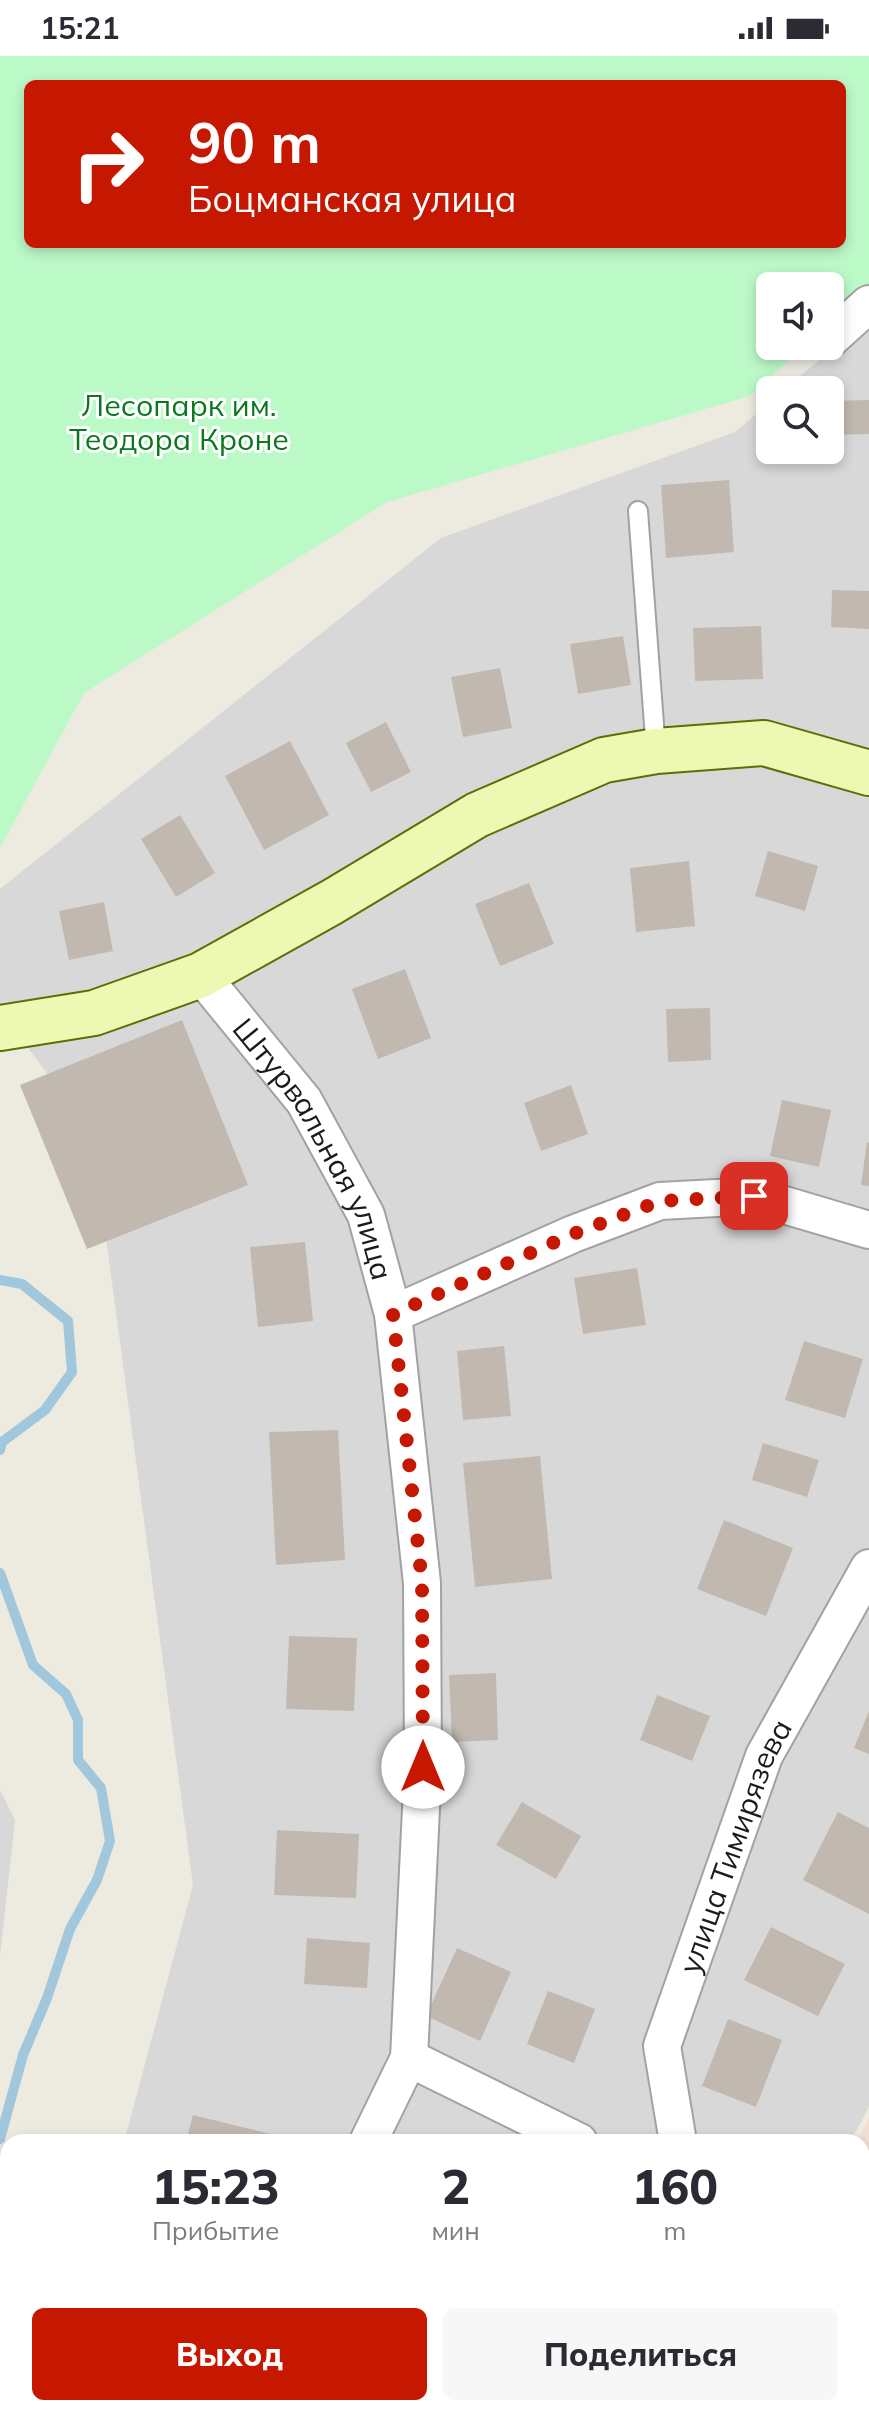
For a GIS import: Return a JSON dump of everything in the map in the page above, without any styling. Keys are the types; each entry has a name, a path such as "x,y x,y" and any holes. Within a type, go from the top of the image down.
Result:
{"main road":[{"path":"0,1028 94,1013 201,975 332,902 477,815 604,760 656,751 764,743 869,773"}],"street":[{"path":"844,326 869,304"},
{"name":"Штурвальная улица","path":"201,975 304,1101 366,1215 393,1314 422,1583 423,1767 409,2058"},
{"path":"393,1314 573,1234 660,1201 754,1196 869,1230"},
{"name":"улица Тимирязева","path":"677,2134 662,2046 764,1756 869,1568"},
{"path":"372,2134 409,2058 563,2134"}],"lane":[{"path":"638,511 656,751"}],"shaded area":[{"path":"869,317 869,2107 854,2134 126,2134 193,1885 92,1134 0,1010 0,889 441,538 735,432 756,414 756,464 844,464 844,376 800,376 819,360 844,360 844,338"},
{"path":"0,1790 15,1820 0,1955"},
{"path":"869,2119 869,2134 861,2134"}],"green space":[{"name":"Лесопарк им. Теодора Кроне","path":"0,56 869,56 869,289 844,311 844,272 756,272 756,360 790,360 772,376 756,376 756,391 750,396 387,502 84,693 0,848"}],"building":[{"path":"869,400 869,434 844,435 844,401"},
{"path":"729,480 734,552 666,558 661,485"},
{"path":"832,590 869,591 869,629 831,627"},
{"path":"761,626 763,679 695,681 693,628"},
{"path":"623,636 631,685 578,694 570,644"},
{"path":"500,668 512,728 463,737 451,677"},
{"path":"386,722 411,772 371,792 346,743"},
{"path":"290,741 329,815 264,850 225,776"},
{"path":"180,815 215,873 176,897 141,839"},
{"path":"768,851 818,866 805,911 755,896"},
{"path":"689,861 695,926 636,932 630,868"},
{"path":"529,883 554,944 500,966 475,904"},
{"path":"104,902 113,951 69,960 59,911"},
{"path":"405,969 431,1038 378,1059 352,989"},
{"path":"710,1008 711,1060 668,1062 666,1009"},
{"path":"182,1020 248,1185 87,1249 20,1085"},
{"path":"571,1085 588,1134 541,1151 524,1103"},
{"path":"782,1100 831,1110 819,1167 770,1156"},
{"path":"869,1143 869,1186 861,1185"},
{"path":"305,1242 313,1321 258,1327 250,1247"},
{"path":"637,1268 646,1325 583,1334 574,1278"},
{"path":"804,1341 863,1359 845,1418 785,1400"},
{"path":"504,1346 511,1416 463,1420 457,1351"},
{"path":"338,1430 345,1560 276,1565 269,1432"},
{"path":"763,1443 819,1460 807,1497 752,1480"},
{"path":"540,1456 552,1579 475,1587 463,1463"},
{"path":"724,1520 793,1548 766,1616 697,1589"},
{"path":"289,1636 357,1638 354,1711 286,1709"},
{"path":"496,1673 498,1740 452,1742 449,1675"},
{"path":"657,1695 710,1716 692,1761 640,1740"},
{"path":"869,1711 869,1754 854,1748"},
{"path":"522,1802 581,1836 556,1879 496,1845"},
{"path":"838,1812 869,1828 869,1914 803,1880"},
{"path":"277,1830 359,1834 356,1898 274,1895"},
{"path":"771,1927 845,1964 818,2016 744,1980"},
{"path":"307,1938 370,1943 367,1988 304,1984"},
{"path":"457,1948 511,1972 480,2041 426,2016"},
{"path":"548,1991 595,2009 574,2063 527,2044"},
{"path":"728,2019 782,2040 756,2107 702,2086"},
{"path":"193,2115 271,2134 188,2134"}],"waterway":[{"path":"0,1280 22,1284 68,1321 72,1372 45,1410 2,1442 0,1450"},
{"path":"0,1573 33,1665 66,1694 78,1720 78,1760 101,1788 110,1841 97,1880 70,1929 47,1998 23,2055 1,2134"}],"route":[{"path":"423,1767 422,1583 393,1314 573,1234 660,1201 754,1196"}]}
